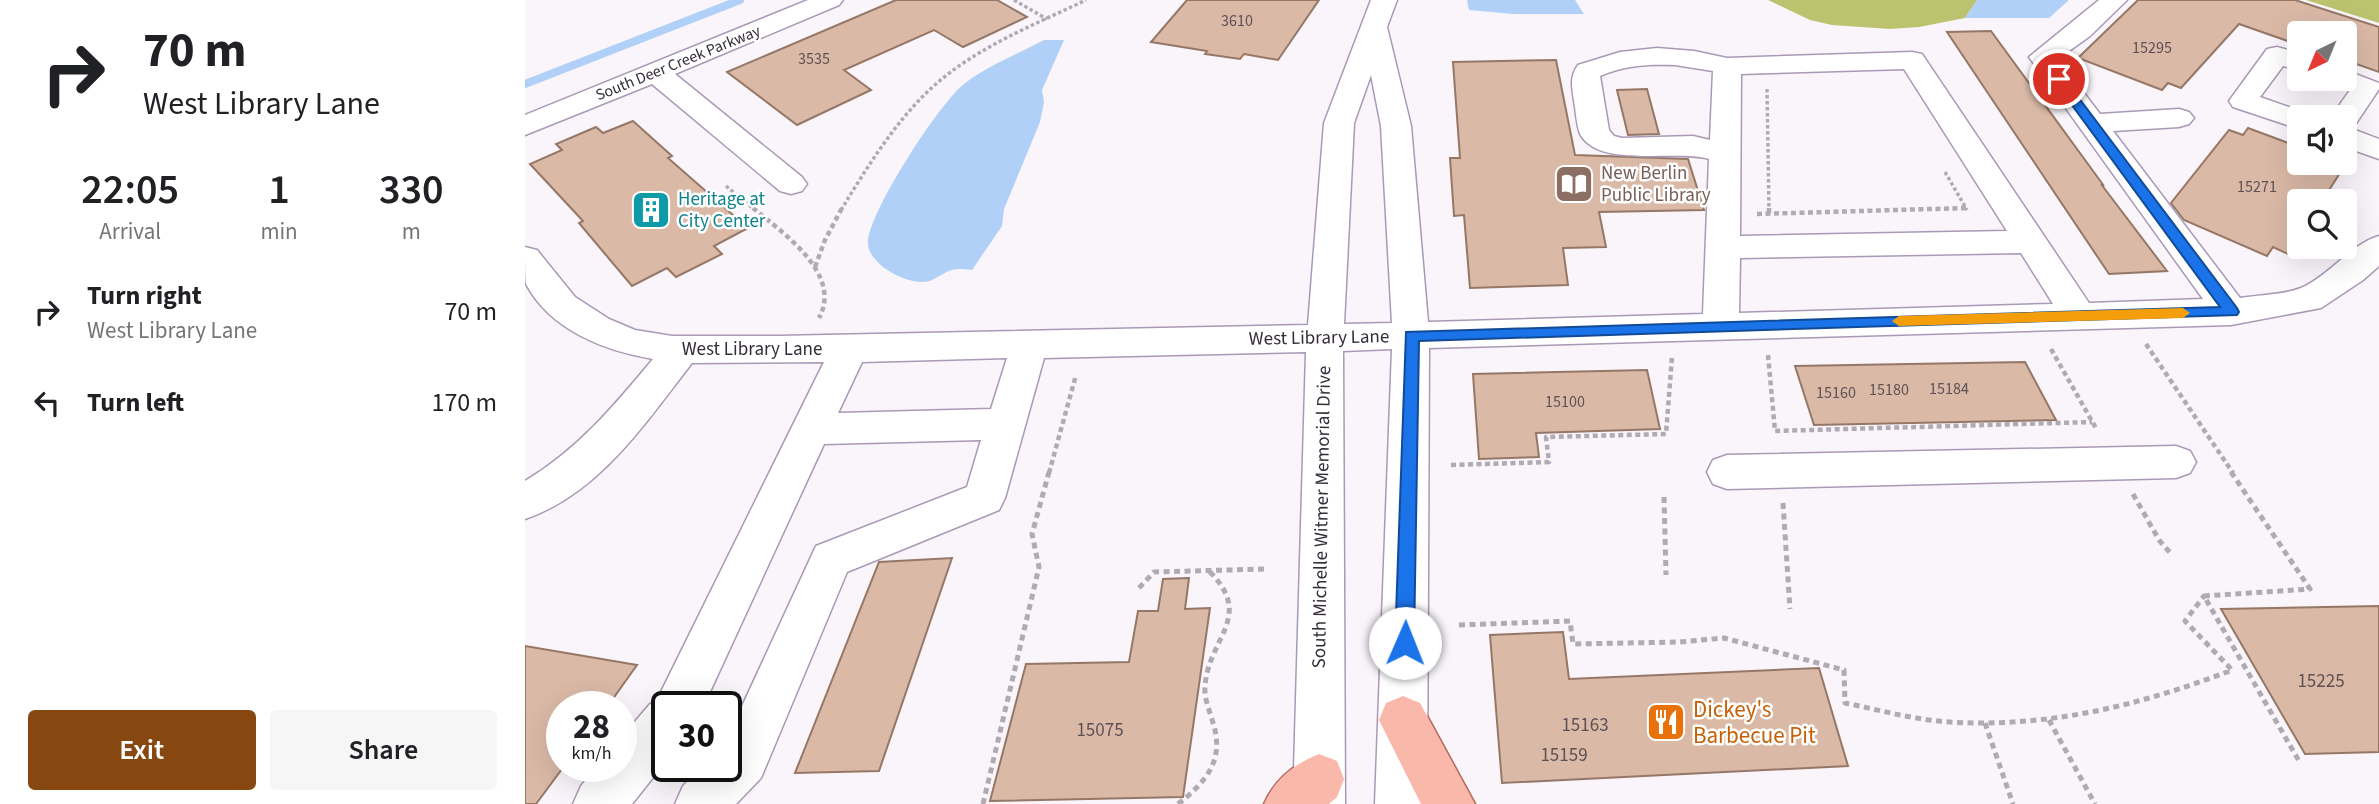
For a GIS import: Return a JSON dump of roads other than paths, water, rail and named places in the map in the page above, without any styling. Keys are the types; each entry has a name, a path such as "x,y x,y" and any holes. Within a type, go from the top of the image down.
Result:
{"main road":[{"path":"1403,720 1449,804"}],"street":[{"name":"South Deer Creek Parkway","path":"525,126 830,0"},
{"path":"2114,0 2081,30 2043,57 2231,312"},
{"name":"South Michelle Witmer Memorial Drive","path":"1379,13 1396,126 1411,335 1401,804"},
{"name":"South Michelle Witmer Memorial Drive","path":"1309,795 1325,338 1339,123 1379,13"},
{"path":"2287,58 2277,55 2243,100 2287,116"},
{"path":"1725,154 1693,145 1621,148 1603,142 1594,132 1585,79 1588,71 1619,59 1693,57 1727,65 1912,60 2080,316"},
{"path":"1721,327 1727,65"},
{"path":"656,72 791,184"},
{"path":"2354,105 2367,86 2357,82"},
{"path":"2092,124 2179,118"},
{"path":"2357,141 2379,150"},
{"path":"1722,247 2031,242"},
{"name":"West Library Lane","path":"525,258 562,306 596,328 630,342 681,350 1325,338 2231,312 2309,299 2351,272 2379,247"},
{"path":"701,804 743,760 831,559 983,498 1030,344"},
{"path":"686,691 849,348"},
{"path":"525,502 568,477 611,436 681,350"},
{"path":"810,429 1005,424"},
{"path":"1727,472 2176,462"},
{"path":"599,804 651,741"}],"water":[{"path":"1467,0 1575,0 1584,14 1513,14 1469,10"},
{"path":"1977,0 2069,0 2049,18 1965,18"},
{"path":"1044,40 1064,40 1042,90 1044,102 1040,122 1004,209 1002,226 972,270 954,269 927,282 921,282 902,278 886,269 870,251 868,244 871,230 891,186 923,135 964,84"}],"waterway":[{"path":"525,84 740,0"}],"place":[{"name":"New Berlin Public Library","path":"1574,184"},
{"name":"Heritage at City Center","path":"651,210"},
{"name":"Dickey's Barbecue Pit","path":"1666,722"}]}
